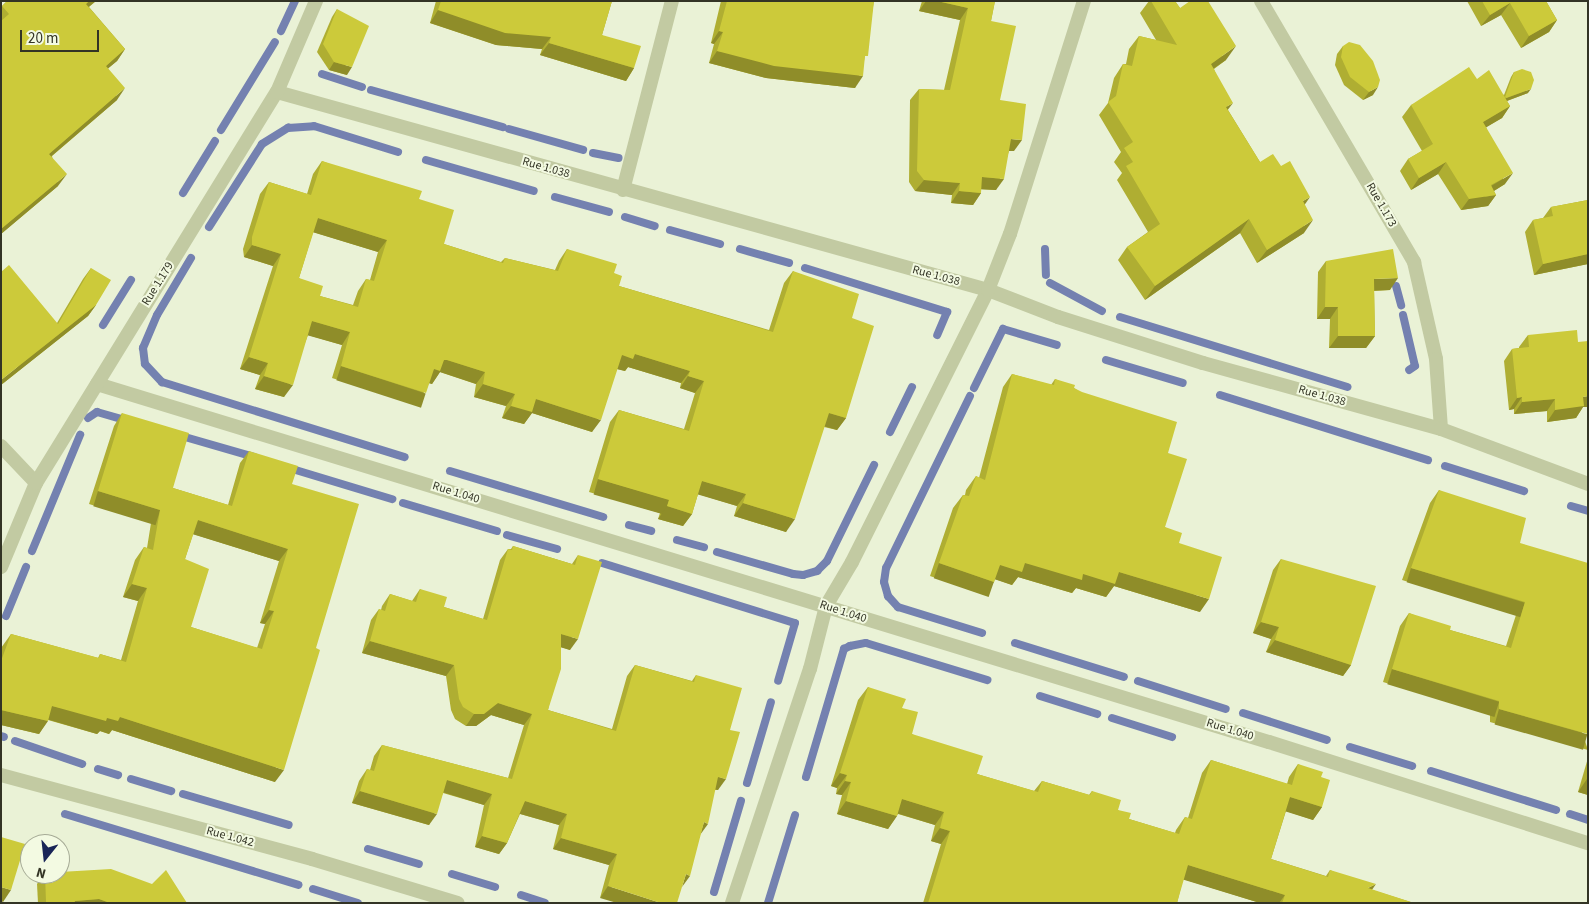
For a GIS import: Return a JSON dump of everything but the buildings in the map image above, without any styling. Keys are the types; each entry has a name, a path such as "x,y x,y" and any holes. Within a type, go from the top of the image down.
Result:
{"street":[{"name":"Rue 1.179","path":"1,567 36,483 276,92 316,1"},
{"path":"623,190 672,1"},
{"path":"732,903 810,669 826,606 852,562 988,290 1010,234 1084,1"},
{"name":"Rue 1.173","path":"1261,1 1414,262 1436,358 1440,429"},
{"name":"Rue 1.038","path":"276,92 988,290 1058,317 1203,363 1440,429 1588,484"},
{"name":"Rue 1.040","path":"97,384 826,606 1588,843"},
{"path":"1,446 36,483"},
{"name":"Rue 1.042","path":"1,775 312,859 458,903"}],"waterway":[{"path":"281,31 295,1"},
{"path":"221,130 275,42"},
{"path":"322,74 362,87"},
{"path":"371,90 503,127"},
{"path":"209,227 262,144 288,128 314,126 398,152"},
{"path":"509,129 583,150"},
{"path":"183,193 215,141"},
{"path":"593,153 619,158"},
{"path":"426,160 534,191"},
{"path":"555,197 609,212"},
{"path":"625,217 655,226"},
{"path":"670,230 720,244"},
{"path":"740,249 789,263"},
{"path":"1045,249 1046,275"},
{"path":"191,258 157,315 143,348 145,364 162,382 405,457"},
{"path":"805,268 947,312 937,335"},
{"path":"103,325 131,280"},
{"path":"1050,283 1102,311"},
{"path":"1396,286 1401,305"},
{"path":"1403,315 1415,366 1409,370"},
{"path":"1120,317 1347,387"},
{"path":"974,388 1003,329 1057,345"},
{"path":"1106,360 1183,383"},
{"path":"890,432 912,387"},
{"path":"1220,395 1428,460"},
{"path":"970,396 886,568 884,582 888,596 898,607 982,633"},
{"path":"88,418 97,412 129,421"},
{"path":"32,551 80,435"},
{"path":"178,435 254,457"},
{"path":"717,552 793,574 803,575 817,571 827,561 874,465"},
{"path":"1445,466 1524,491"},
{"path":"289,468 392,499"},
{"path":"450,471 603,517"},
{"path":"403,503 497,531"},
{"path":"1571,506 1588,511"},
{"path":"629,525 651,531"},
{"path":"507,535 557,549"},
{"path":"677,540 704,547"},
{"path":"602,563 795,623 778,681"},
{"path":"6,616 26,567"},
{"path":"806,777 844,649 866,643 987,680"},
{"path":"1015,643 1124,677"},
{"path":"1138,681 1226,709"},
{"path":"1040,696 1097,714"},
{"path":"747,783 771,702"},
{"path":"1243,713 1327,740"},
{"path":"1112,718 1172,737"},
{"path":"15,741 82,764"},
{"path":"1350,747 1412,766"},
{"path":"98,769 118,775"},
{"path":"1431,771 1556,810"},
{"path":"131,779 171,791"},
{"path":"183,794 289,825"},
{"path":"714,892 741,801"},
{"path":"65,814 298,885"},
{"path":"1570,814 1588,820"},
{"path":"768,903 795,815"},
{"path":"368,849 419,864"},
{"path":"452,874 495,887"},
{"path":"313,889 358,903"},
{"path":"521,895 545,903"}]}
